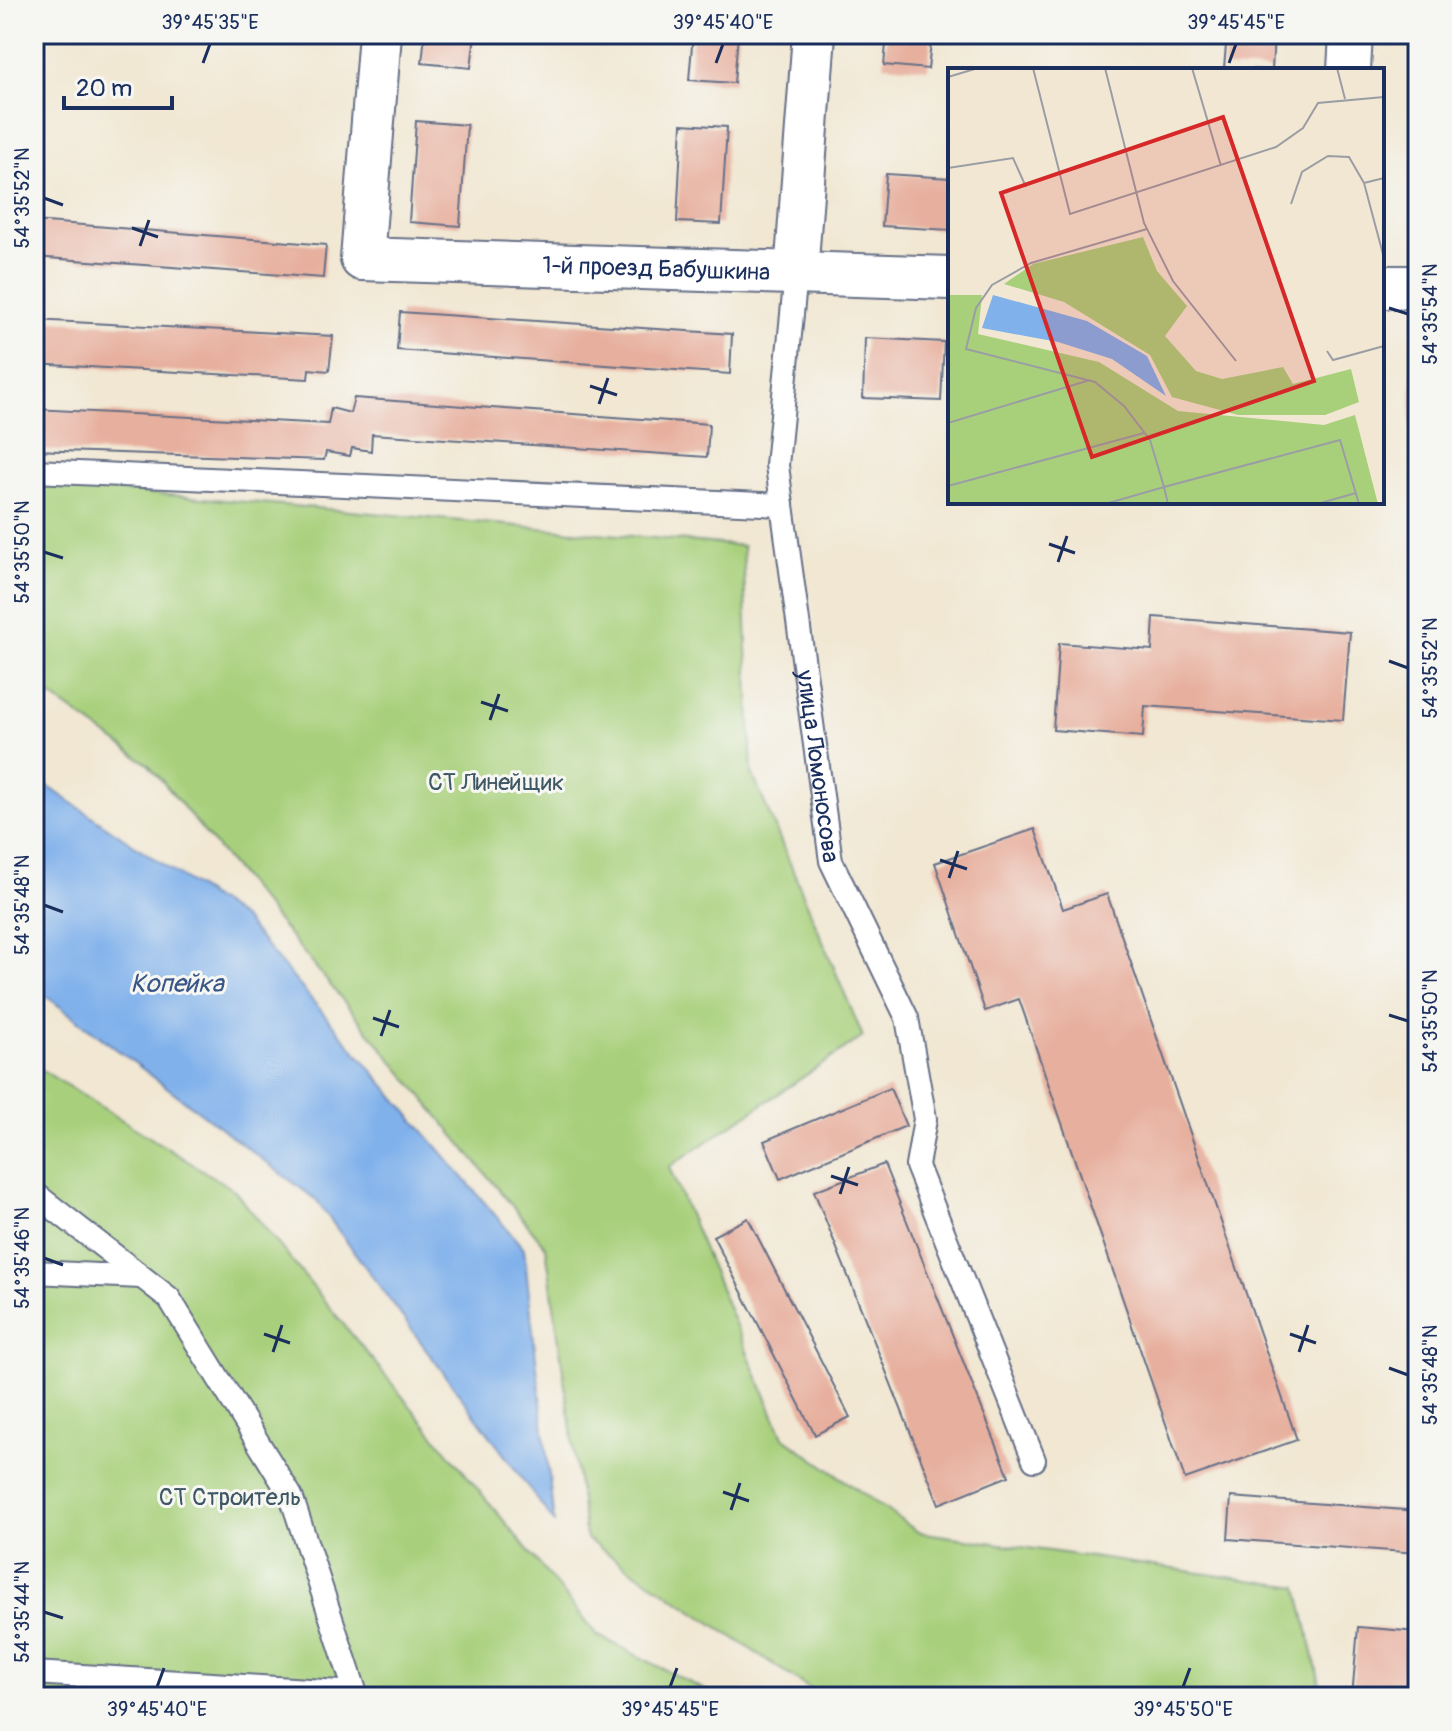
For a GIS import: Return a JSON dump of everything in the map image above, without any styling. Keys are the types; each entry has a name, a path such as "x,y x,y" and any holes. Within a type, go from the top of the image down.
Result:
{"street":[{"name":"1-й проезд Бабушкина","path":"380,34 362,259 948,278"},
{"name":"улица Ломоносова","path":"796,274 814,34"},
{"path":"1349,68 1351,34"},
{"path":"1384,287 1418,287"}],"lane":[{"name":"улица Ломоносова","path":"796,274 777,465 831,861 907,1018 925,1119 917,1166 1034,1460"},
{"path":"34,471 782,505"},
{"path":"34,1193 169,1298 291,1496 356,1695 34,1673"},
{"path":"34,1272 141,1277"}],"green space":[{"name":"СТ Линейщик","path":"45,484 743,546 752,773 863,1037 669,1167 783,1437 918,1532 1298,1587 1323,1697 822,1697 586,1539 546,1247 149,765 34,684 34,487"},
{"name":"СТ Строитель","path":"34,1065 234,1190 597,1635 718,1697 34,1697"}],"water":[{"name":"Копейка","path":"34,777 243,919 524,1249 554,1522 315,1199 34,987"}],"building":[{"path":"425,34 475,34 471,68 422,63"},
{"path":"693,34 738,34 734,83 689,80"},
{"path":"887,34 932,34 928,69 884,65"},
{"path":"1227,34 1274,34 1272,68 1224,68"},
{"path":"416,121 467,125 460,226 409,222"},
{"path":"682,124 727,127 721,224 677,222"},
{"path":"886,174 948,178 948,230 882,226"},
{"path":"34,221 326,245 323,278 34,257"},
{"path":"400,312 732,334 730,374 397,350"},
{"path":"34,320 333,336 329,371 309,369 308,379 34,364"},
{"path":"865,338 944,342 941,401 863,398"},
{"path":"1412,371 1418,371 1418,428 1410,428"},
{"path":"354,398 709,424 707,457 372,434 371,451 352,448 350,456 326,452 324,460 34,450 34,409 328,424 331,408 350,413"},
{"path":"1154,617 1350,632 1343,720 1145,706 1143,737 1053,730 1059,643 1152,650"},
{"path":"1035,829 1063,909 1107,894 1297,1440 1185,1479 1019,999 985,1011 935,863"},
{"path":"890,1088 906,1126 780,1179 764,1141"},
{"path":"884,1164 1009,1476 939,1504 814,1191"},
{"path":"748,1218 850,1417 815,1435 713,1236"},
{"path":"1231,1497 1418,1511 1418,1553 1228,1539"},
{"path":"1358,1627 1418,1632 1418,1697 1352,1697"}]}
